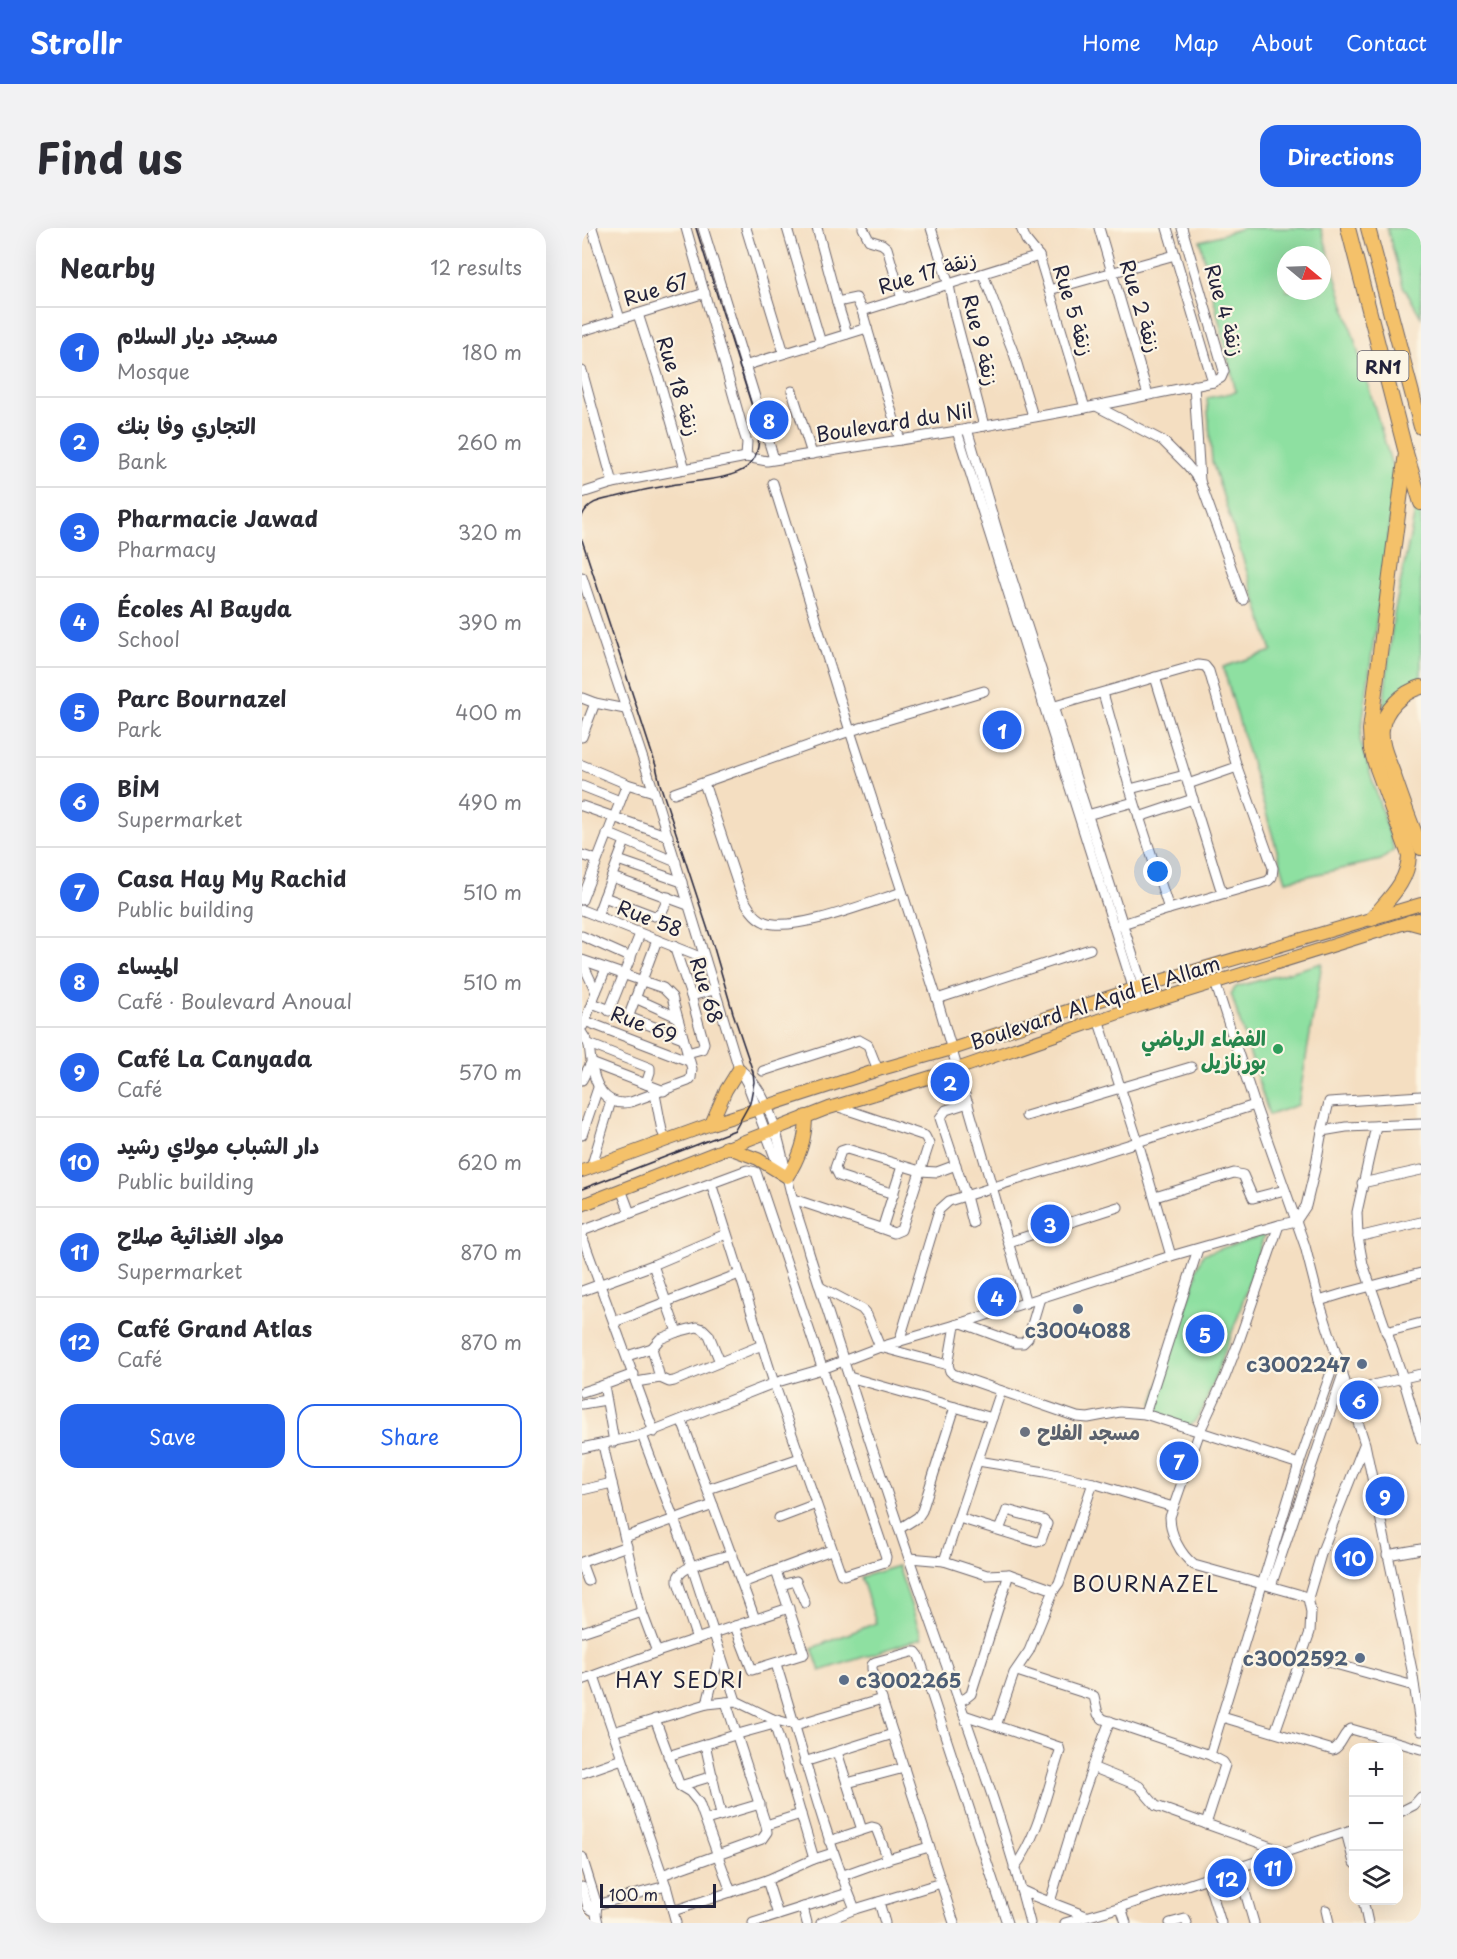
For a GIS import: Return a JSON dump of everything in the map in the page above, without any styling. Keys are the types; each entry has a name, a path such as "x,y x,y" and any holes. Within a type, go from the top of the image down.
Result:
{"highway":[{"name":"RN1","path":"1348,228 1406,453 1421,502"},
{"name":"RN1","path":"1368,228 1421,427"},
{"path":"1372,919 1402,883 1408,868 1409,855 1371,749 1370,730 1406,453"},
{"path":"1421,687 1411,690 1388,711 1382,727 1382,741 1421,848"}],"main road":[{"name":"Boulevard Al Aqid El Allam","path":"586,1170 711,1124 878,1070 1139,988 1421,904"},
{"name":"Boulevard Al Aqid El Allam","path":"582,1205 806,1116 957,1069 1098,1019 1417,922"},
{"path":"711,1124 720,1101 739,1069"},
{"path":"726,1147 758,1158 787,1177 800,1154 806,1129 806,1116"}],"street":[{"path":"592,228 620,319"},
{"path":"686,228 747,442 746,457"},
{"path":"703,228 774,459"},
{"path":"746,228 784,353"},
{"path":"787,228 821,343"},
{"path":"817,228 847,334"},
{"path":"863,228 869,240 887,248 902,299"},
{"name":"Rue 9 زنقة","path":"931,228 949,285 984,426"},
{"name":"Rue 5 زنقة","path":"1021,228 1026,240 1039,256 1085,408"},
{"name":"Rue 2 زنقة","path":"1099,228 1148,395"},
{"name":"Rue 4 زنقة","path":"1167,228 1213,382 1221,378 1224,371 1182,228"},
{"path":"1049,290 1175,255"},
{"name":"Rue 17 زنقة","path":"837,302 856,298 862,311 1039,256"},
{"path":"983,274 1014,354 1033,416"},
{"name":"Rue 67","path":"582,331 705,293"},
{"path":"862,311 900,440"},
{"name":"Rue 18 زنقة","path":"638,314 685,469"},
{"path":"744,366 867,328"},
{"path":"582,371 613,483"},
{"name":"Boulevard du Nil","path":"582,494 613,483 746,457 767,461 900,440 1096,406 1213,382"},
{"path":"1194,385 1200,481 1243,600"},
{"path":"792,391 812,454"},
{"path":"582,406 592,403"},
{"path":"1096,406 1163,441 1200,481"},
{"path":"962,430 1048,708 1144,1005"},
{"path":"774,483 850,731 937,999 1026,1303"},
{"path":"582,579 654,792 739,1069 781,1149 792,1199 820,1287 899,1529 964,1714 1030,1923"},
{"path":"1048,708 1198,664 1205,666 1209,671 1237,767 1274,873 1268,881 1118,925"},
{"path":"1155,677 1222,893"},
{"path":"674,793 850,731 984,691"},
{"path":"1103,693 1130,789 1169,909"},
{"path":"582,698 625,709"},
{"path":"582,737 595,703"},
{"path":"1048,708 1087,815 1118,925"},
{"path":"582,765 627,784 654,792"},
{"path":"1130,789 1186,780 1237,767"},
{"path":"704,783 741,894 748,908 763,921 774,924 801,923 902,892"},
{"path":"582,900 627,784"},
{"path":"582,786 620,801"},
{"path":"1139,817 1193,799"},
{"path":"1087,815 1134,802"},
{"path":"582,806 668,836"},
{"path":"607,833 675,862"},
{"path":"597,916 625,841"},
{"path":"582,855 597,860"},
{"path":"618,861 682,882"},
{"path":"612,877 688,904"},
{"path":"604,897 654,916 659,916 668,897"},
{"name":"Rue 58","path":"582,910 705,959"},
{"path":"609,1011 640,934"},
{"path":"582,936 631,958"},
{"path":"628,1018 657,940"},
{"name":"Rue 68","path":"674,946 704,1043 702,1050 688,1057"},
{"path":"937,999 1090,949"},
{"path":"582,961 663,988 672,997 692,1069 691,1078 659,1093 623,1104 610,1101 598,1088 591,1063 589,1044 582,1033"},
{"path":"582,961 596,992"},
{"path":"584,1025 606,969"},
{"path":"1215,982 1255,1105 1305,1246 1365,1444 1387,1555 1414,1666 1414,1686 1421,1731"},
{"path":"691,996 714,990"},
{"path":"635,998 677,1017"},
{"path":"592,1003 683,1038"},
{"path":"1098,1019 1155,1197 1171,1256"},
{"name":"Rue 69","path":"584,1025 688,1057"},
{"path":"763,1071 859,1040 868,1045 878,1070"},
{"path":"589,1044 647,1066 650,1072 646,1084"},
{"path":"591,1063 646,1084 659,1093"},
{"path":"582,1080 591,1063"},
{"path":"1026,1116 1191,1067"},
{"path":"582,1135 598,1088"},
{"path":"659,1093 662,1131 667,1141"},
{"path":"582,1448 654,1432 774,1383 880,1347 1171,1256 1296,1221 1306,1206 1329,1102 1421,1096"},
{"path":"586,1170 610,1101"},
{"path":"968,1103 946,1110 940,1118 973,1223"},
{"path":"899,1342 939,1210 949,1201 1255,1105"},
{"path":"792,1199 894,1233 902,1230 929,1144 925,1136 836,1106"},
{"path":"1322,1131 1376,1125 1421,1124"},
{"path":"1376,1125 1357,1212 1359,1237 1363,1264 1420,1428 1421,1439"},
{"path":"894,1194 839,1176 835,1168 841,1151 847,1149 920,1171 937,1172 956,1166"},
{"path":"880,1228 894,1194 902,1166"},
{"path":"654,1432 582,1233 711,1183 747,1170 752,1171 758,1176 886,1560 842,1575 831,1550 774,1383 711,1183"},
{"path":"1362,1183 1421,1170"},
{"path":"1155,1197 1234,1173 1243,1175 1253,1198 1285,1190"},
{"path":"621,1189 630,1213"},
{"path":"1009,1242 1118,1208"},
{"path":"1359,1237 1421,1222"},
{"path":"1279,1224 1239,1341 1200,1431 1173,1507 1170,1526 1186,1559 1194,1565 1308,1598"},
{"path":"582,1291 653,1265 726,1234"},
{"path":"1145,1414 1198,1249"},
{"path":"653,1265 677,1332"},
{"path":"1320,1301 1421,1273"},
{"path":"614,1322 665,1300 739,1274"},
{"path":"820,1287 862,1309 867,1315 880,1347"},
{"path":"959,1324 1016,1344 1023,1343 1028,1338 1040,1298"},
{"path":"1386,1332 1421,1323"},
{"path":"959,1324 948,1365 953,1374 1077,1417 1088,1418 1120,1412 1145,1414 1299,1464"},
{"path":"627,1356 652,1348 660,1339 697,1327 709,1335 720,1362"},
{"path":"582,1392 635,1378 660,1378 669,1382 674,1381 762,1345"},
{"path":"880,1347 948,1365"},
{"path":"652,1348 660,1378"},
{"path":"1266,1585 1299,1464 1337,1354"},
{"path":"1210,1755 1266,1585 1343,1374"},
{"path":"1350,1395 1377,1384 1421,1374"},
{"path":"849,1377 992,1418"},
{"path":"604,1385 614,1442"},
{"path":"944,1561 1001,1391"},
{"path":"582,1404 606,1400"},
{"path":"899,1529 918,1517 922,1511 955,1407"},
{"path":"682,1421 755,1620"},
{"path":"642,1435 692,1567 719,1655 738,1734 767,1832 762,1839 662,1875"},
{"path":"1275,1732 1311,1625 1308,1598 1322,1551 1365,1444"},
{"path":"603,1445 642,1612 657,1652"},
{"path":"708,1489 800,1458"},
{"path":"978,1461 1046,1472 1093,1483 1173,1507"},
{"path":"582,1490 612,1482"},
{"path":"996,1726 1017,1671 1029,1651 1059,1583 1093,1483"},
{"path":"779,1518 816,1504"},
{"path":"588,1581 582,1563 674,1519 713,1505"},
{"path":"959,1518 999,1530 1039,1542 1047,1524 1042,1520 1007,1510 999,1530"},
{"path":"1387,1555 1421,1549"},
{"path":"742,1583 831,1550"},
{"path":"697,1639 678,1582 679,1575 692,1567 732,1554"},
{"path":"910,1558 944,1561 987,1575 1008,1574 1054,1590"},
{"path":"735,1626 752,1670 804,1654 776,1571"},
{"path":"959,1701 970,1694 1008,1574"},
{"path":"781,1585 796,1581 805,1603"},
{"path":"582,1680 657,1652 789,1608"},
{"path":"582,1632 642,1612"},
{"path":"954,1923 872,1665 916,1652 1007,1923"},
{"path":"1303,1654 1414,1686"},
{"path":"707,1704 719,1655"},
{"path":"1414,1666 1421,1658"},
{"path":"776,1664 829,1841 855,1909"},
{"path":"1017,1671 1094,1696 1100,1717 1210,1755 1223,1762 1225,1765 1206,1824"},
{"path":"594,1676 666,1886 676,1923"},
{"path":"613,1732 707,1704 731,1702 774,1722 795,1725 882,1699"},
{"path":"964,1714 1059,1747 1060,1751 1034,1830 1025,1852 1014,1868"},
{"path":"1222,1717 1333,1750 1351,1729 1421,1749"},
{"path":"655,1719 680,1786 690,1792 699,1803 731,1892"},
{"path":"1050,1902 1092,1767 1110,1721"},
{"path":"668,1756 774,1722"},
{"path":"774,1722 814,1859"},
{"path":"804,1762 893,1734"},
{"path":"705,1744 721,1815"},
{"path":"837,1752 862,1830"},
{"path":"582,1773 622,1759"},
{"path":"1092,1767 1139,1786 1156,1806 1285,1852"},
{"path":"847,1784 904,1768"},
{"path":"680,1786 713,1776"},
{"path":"1403,1810 1421,1797"},
{"path":"706,1820 760,1804"},
{"path":"766,1825 801,1814"},
{"path":"829,1841 873,1827 878,1830 888,1859"},
{"path":"1065,1923 1121,1907 1349,1831"},
{"path":"842,1876 929,1847"},
{"path":"673,1911 767,1880 833,1853"},
{"path":"582,1857 595,1912"},
{"path":"1238,1868 1254,1923"},
{"path":"1207,1878 1221,1923"},
{"path":"767,1880 778,1915"},
{"path":"821,1923 855,1909 941,1883"},
{"path":"595,1912 666,1886"},
{"path":"582,1887 595,1912"},
{"path":"1021,1890 1086,1916"},
{"path":"753,1923 848,1893"},
{"path":"879,1902 885,1923"},
{"path":"1364,1905 1368,1923"},
{"path":"802,1907 807,1923"},
{"path":"1121,1907 1126,1923"},
{"path":"1326,1910 1329,1923"},
{"path":"1170,1923 1182,1919 1187,1923"}],"green space":[{"path":"1243,228 1321,228 1326,246 1277,246 1277,300 1331,300 1331,261 1396,479 1360,740 1394,850 1381,860 1286,881 1223,667 1272,651 1212,461 1207,398 1236,392 1200,241"},
{"path":"1387,228 1421,228 1421,317 1403,286"},
{"path":"1417,502 1421,517 1421,681 1407,684 1383,709 1393,619"},
{"name":"الفضاء الرياضي بورنازيل","path":"1322,963 1298,1105 1269,1115 1231,993 1236,987"},
{"path":"1264,1235 1237,1319 1203,1409 1189,1427 1162,1417 1153,1403 1203,1254"},
{"path":"898,1566 922,1638 820,1671 812,1648 876,1623 861,1577"}],"tram line":[{"path":"582,516 588,507 600,500 657,487 731,475 747,467 755,457 759,438 756,419 696,228"},
{"path":"582,540 714,948 753,1072 754,1082 750,1103 735,1130 582,1189"}],"place":[{"name":"الميساء","path":"769,420"},
{"name":"مسجد ديار السلام","path":"1002,730"},
{"name":"الفضاء الرياضي بورنازيل","path":"1278,1049"},
{"name":"التجاري وفا بنك","path":"950,1082"},
{"name":"Pharmacie Jawad","path":"1050,1224"},
{"name":"Écoles Al Bayda","path":"997,1297"},
{"name":"c3004088","path":"1078,1309"},
{"name":"Parc Bournazel","path":"1205,1334"},
{"name":"c3002247","path":"1362,1364"},
{"name":"BİM","path":"1359,1400"},
{"name":"مسجد الفلاح","path":"1025,1432"},
{"name":"Casa Hay My Rachid","path":"1179,1461"},
{"name":"Café La Canyada","path":"1385,1496"},
{"name":"دار الشباب مولاي رشيد","path":"1354,1557"},
{"name":"c3002592","path":"1360,1658"},
{"name":"c3002265","path":"844,1680"},
{"name":"مواد الغذائية صلاح","path":"1273,1867"},
{"name":"Café Grand Atlas","path":"1227,1878"}],"district":[{"name":"BOURNAZEL","path":"1146,1583"},
{"name":"HAY SEDRI","path":"680,1679"}]}
